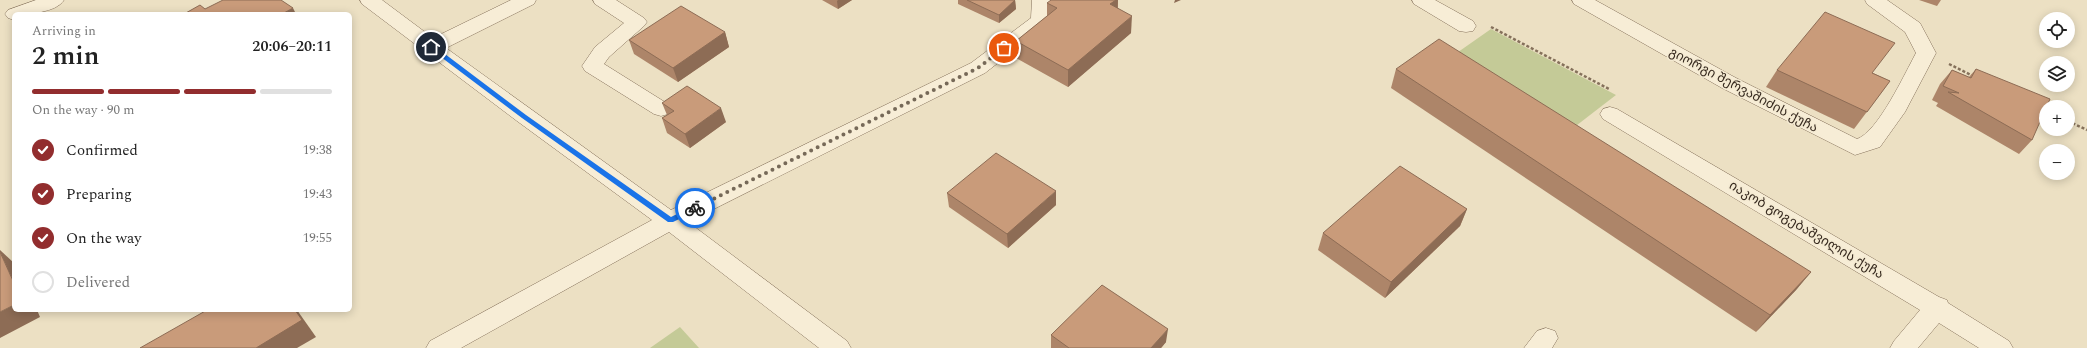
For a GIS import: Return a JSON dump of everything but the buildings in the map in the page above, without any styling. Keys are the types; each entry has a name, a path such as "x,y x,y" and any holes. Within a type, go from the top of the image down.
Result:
{"street":[{"path":"21,12 55,0"},
{"path":"369,0 524,116 670,220 838,348"},
{"path":"431,47 527,0"},
{"path":"602,0 637,22 602,52 592,66 661,109"},
{"path":"439,348 670,220 978,68 1041,20 1041,0"},
{"path":"1421,0 1466,26"},
{"name":"გიორგი შერვაშიძის ქუჩა","path":"1581,0 1729,83 1855,147 1872,142 1898,107 1926,53"},
{"path":"1874,0 1913,28 1926,53"},
{"path":"0,19 12,15"},
{"name":"იაკობ გოგებაშვილის ქუჩა","path":"1610,114 1938,308 2000,348"},
{"path":"1903,348 1938,308"}],"path":[{"path":"1489,26 1627,98 1610,114"},
{"path":"1926,53 1975,77"},
{"path":"2075,124 2087,130"}],"green space":[{"path":"1491,29 1616,95 1568,132 1451,57"},
{"path":"680,327 699,348 650,348"}],"way so far":[{"path":"695,208 978,68 1004,48"}],"route":[{"path":"431,47 524,116 670,220 695,208"}]}
